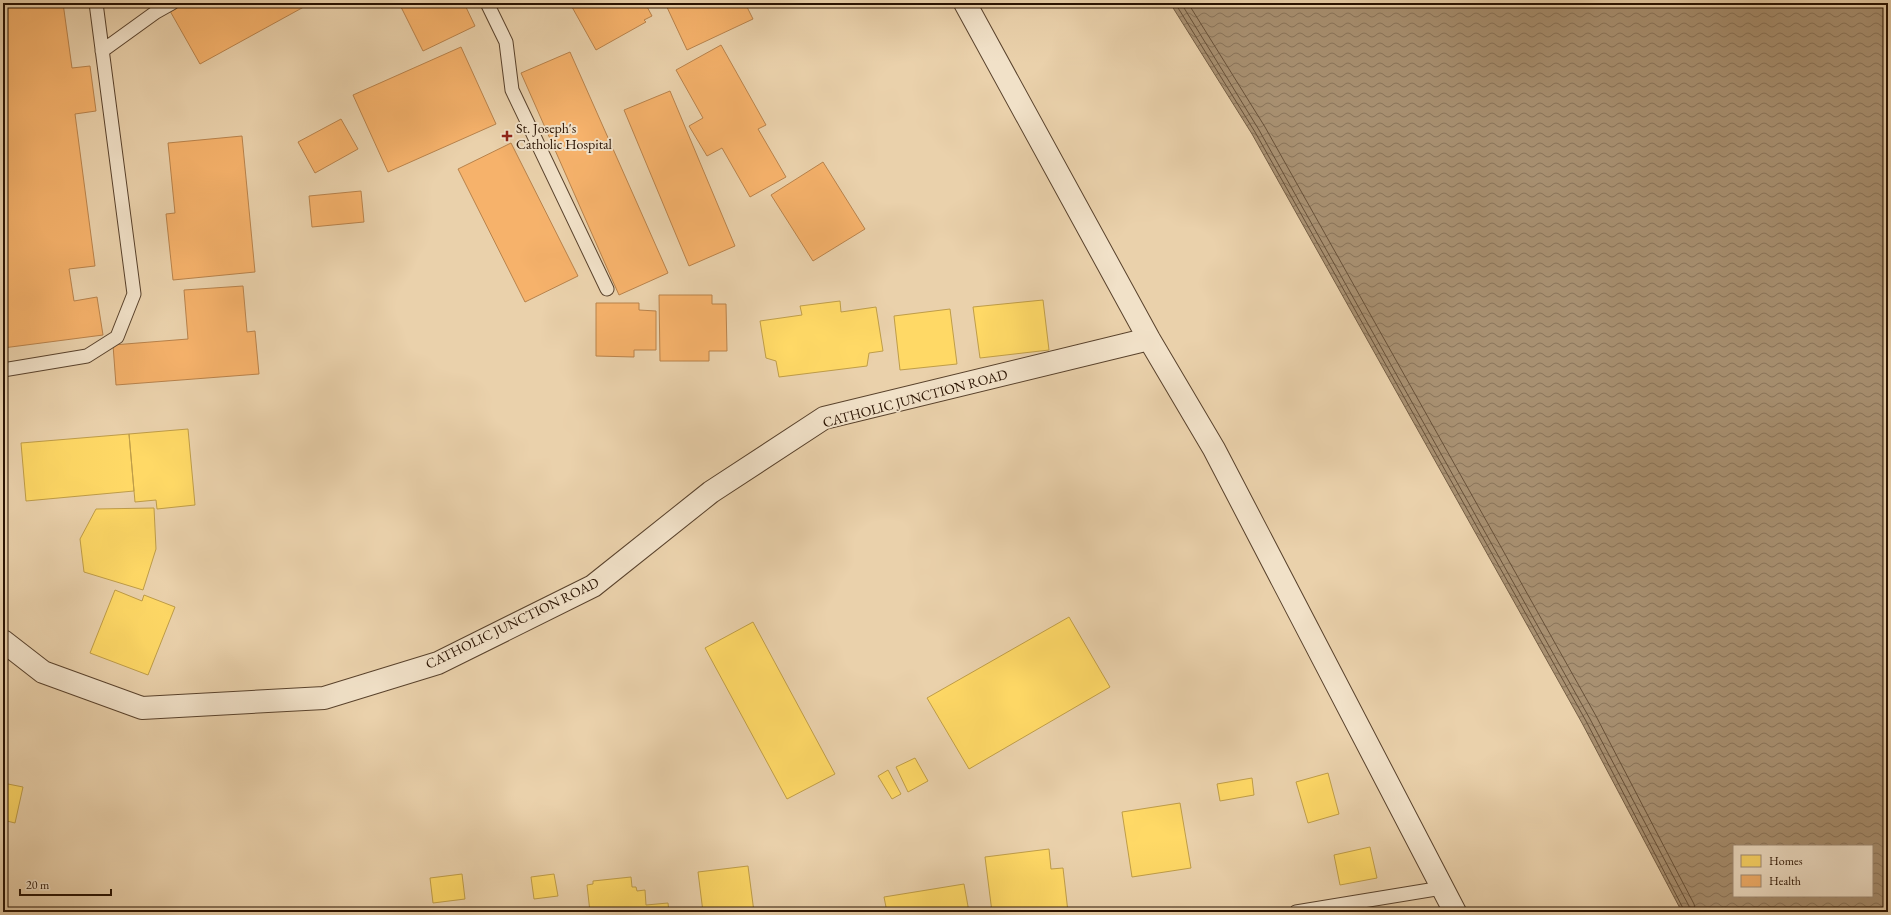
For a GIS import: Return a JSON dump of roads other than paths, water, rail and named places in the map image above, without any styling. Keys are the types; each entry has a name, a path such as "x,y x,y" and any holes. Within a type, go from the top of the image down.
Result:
{"street":[{"path":"965,3 1149,338 1214,449 1454,912"},
{"name":"CATHOLIC JUNCTION ROAD","path":"3,641 43,672 142,708 324,698 438,663 593,586 711,492 824,418 1149,338"}],"lane":[{"path":"3,370 87,356 117,338 134,294 96,3"},
{"path":"102,50 156,12 172,3"},
{"path":"487,3 506,42 512,90 607,289"},
{"path":"1296,912 1442,888"}],"water":[{"path":"1170,3 1888,3 1888,912 1682,912 1582,723 1252,134"}],"place":[{"name":"St. Joseph's Catholic Hospital","path":"507,136"}]}
